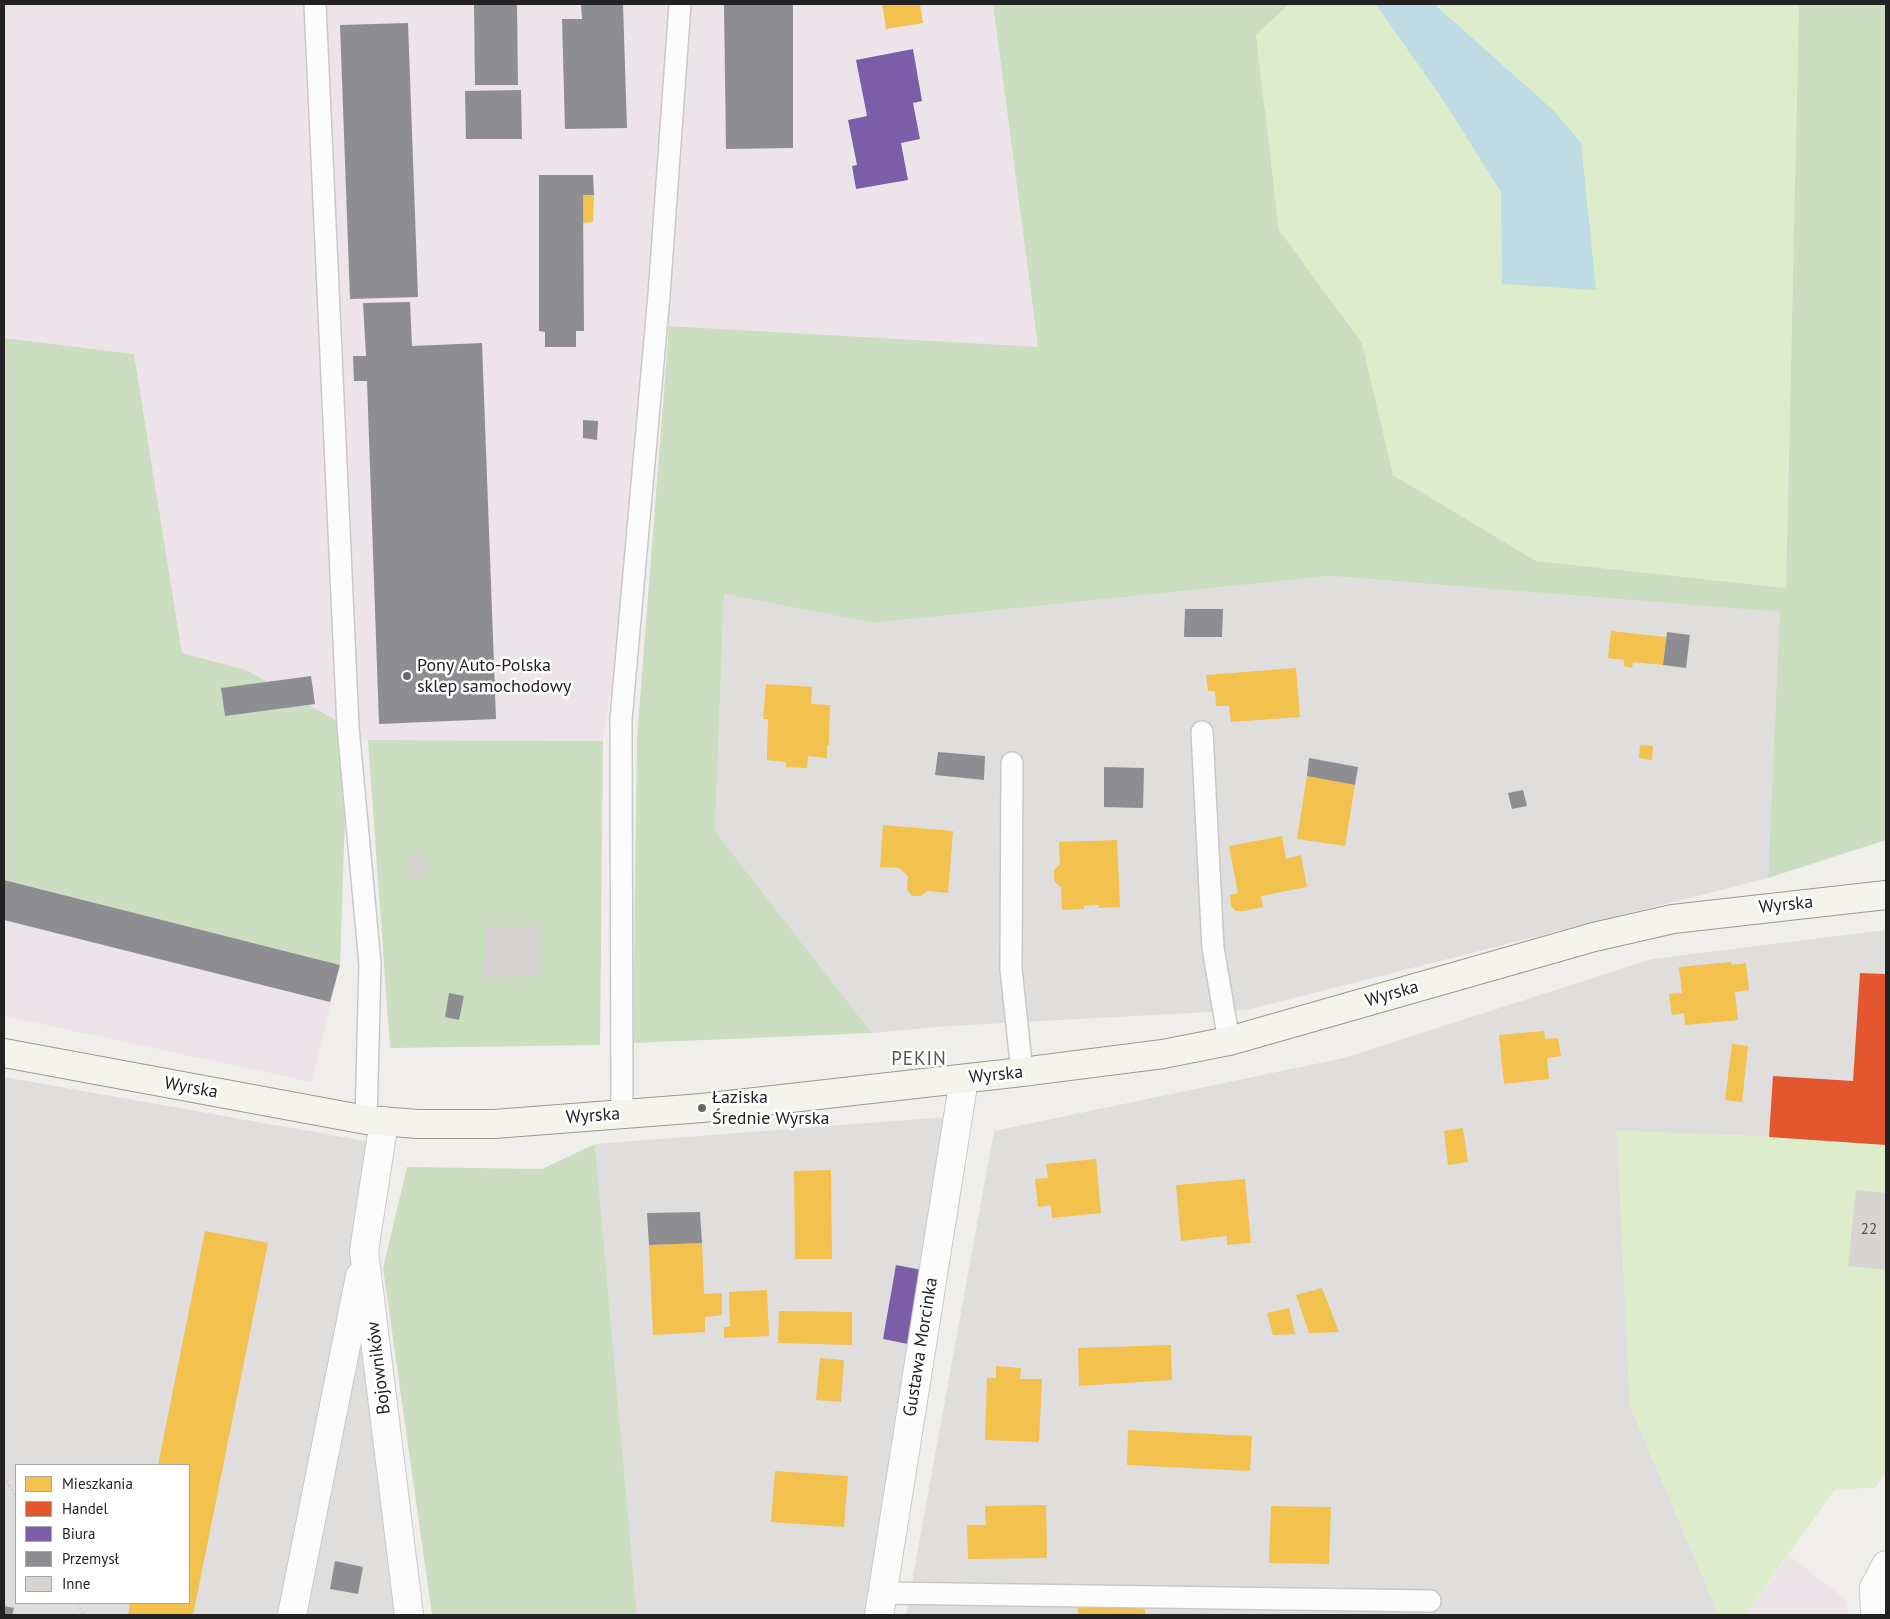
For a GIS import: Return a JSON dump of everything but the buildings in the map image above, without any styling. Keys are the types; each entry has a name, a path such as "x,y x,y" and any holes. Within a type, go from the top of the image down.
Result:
{"street":[{"name":"Wyrska","path":"4,1053 376,1120 418,1124 494,1124 711,1107 964,1079 1164,1054 1229,1041 1594,937 1673,919 1886,895"},
{"name":"Gustawa Morcinka","path":"880,1604 964,1079"},
{"name":"Bojowników","path":"376,1120 364,1251 408,1615"},
{"path":"292,1615 364,1251"},
{"path":"1875,1615 1874,1588 1886,1565"}],"lane":[{"path":"314,4 348,727 370,964 376,1120"},
{"path":"622,1114 621,719 658,295 680,4"},
{"path":"1202,732 1213,948 1229,1041"},
{"path":"1012,763 1011,969 1022,1072"},
{"path":"880,1604 1430,1601"}],"path":[{"path":"4,1476 15,1496"},
{"path":"78,1604 84,1615"}],"shaded area":[{"path":"4,4 993,4 1038,348 669,326 603,741 368,740 246,670 182,653 134,354 4,338"},
{"path":"1330,576 1781,612 1768,878 1246,1010 949,1026 872,1033 715,831 724,594 873,623"},
{"path":"4,880 340,965 312,1082 4,1016"},
{"path":"1886,930 1886,1141 1617,1131 1630,1406 1719,1615 906,1615 994,1131 1344,1058 1652,959"},
{"path":"4,1077 365,1141 397,1615 4,1615"},
{"path":"946,1117 870,1615 637,1615 595,1144"},
{"path":"1789,1555 1846,1600 1849,1615 1745,1615"}],"green space":[{"path":"993,4 1289,4 1256,35 1279,230 1362,343 1393,475 1536,561 1786,588 1799,4 1886,4 1886,840 1768,878 1780,612 1330,576 873,623 724,594 715,831 872,1033 633,1043 637,738 669,326 1038,347"},
{"path":"1289,4 1799,4 1786,588 1536,561 1393,475 1362,343 1279,230 1256,35"},
{"path":"4,338 134,354 182,653 246,670 348,727 340,965 4,880"},
{"path":"368,740 603,741 600,1045 390,1048"},
{"path":"1617,1131 1886,1141 1886,1472 1875,1488 1835,1489 1745,1615 1719,1615 1630,1406"},
{"path":"595,1144 637,1615 432,1615 383,1268 407,1167 542,1169"}],"water":[{"path":"1434,4 1554,111 1581,143 1596,290 1502,284 1501,192 1444,101 1376,5"}],"place":[{"name":"Pony Auto-Polska sklep samochodowy","path":"407,676"},
{"name":"Łaziska Średnie Wyrska","path":"702,1108"}],"district":[{"name":"PEKIN","path":"919,1060"}]}
